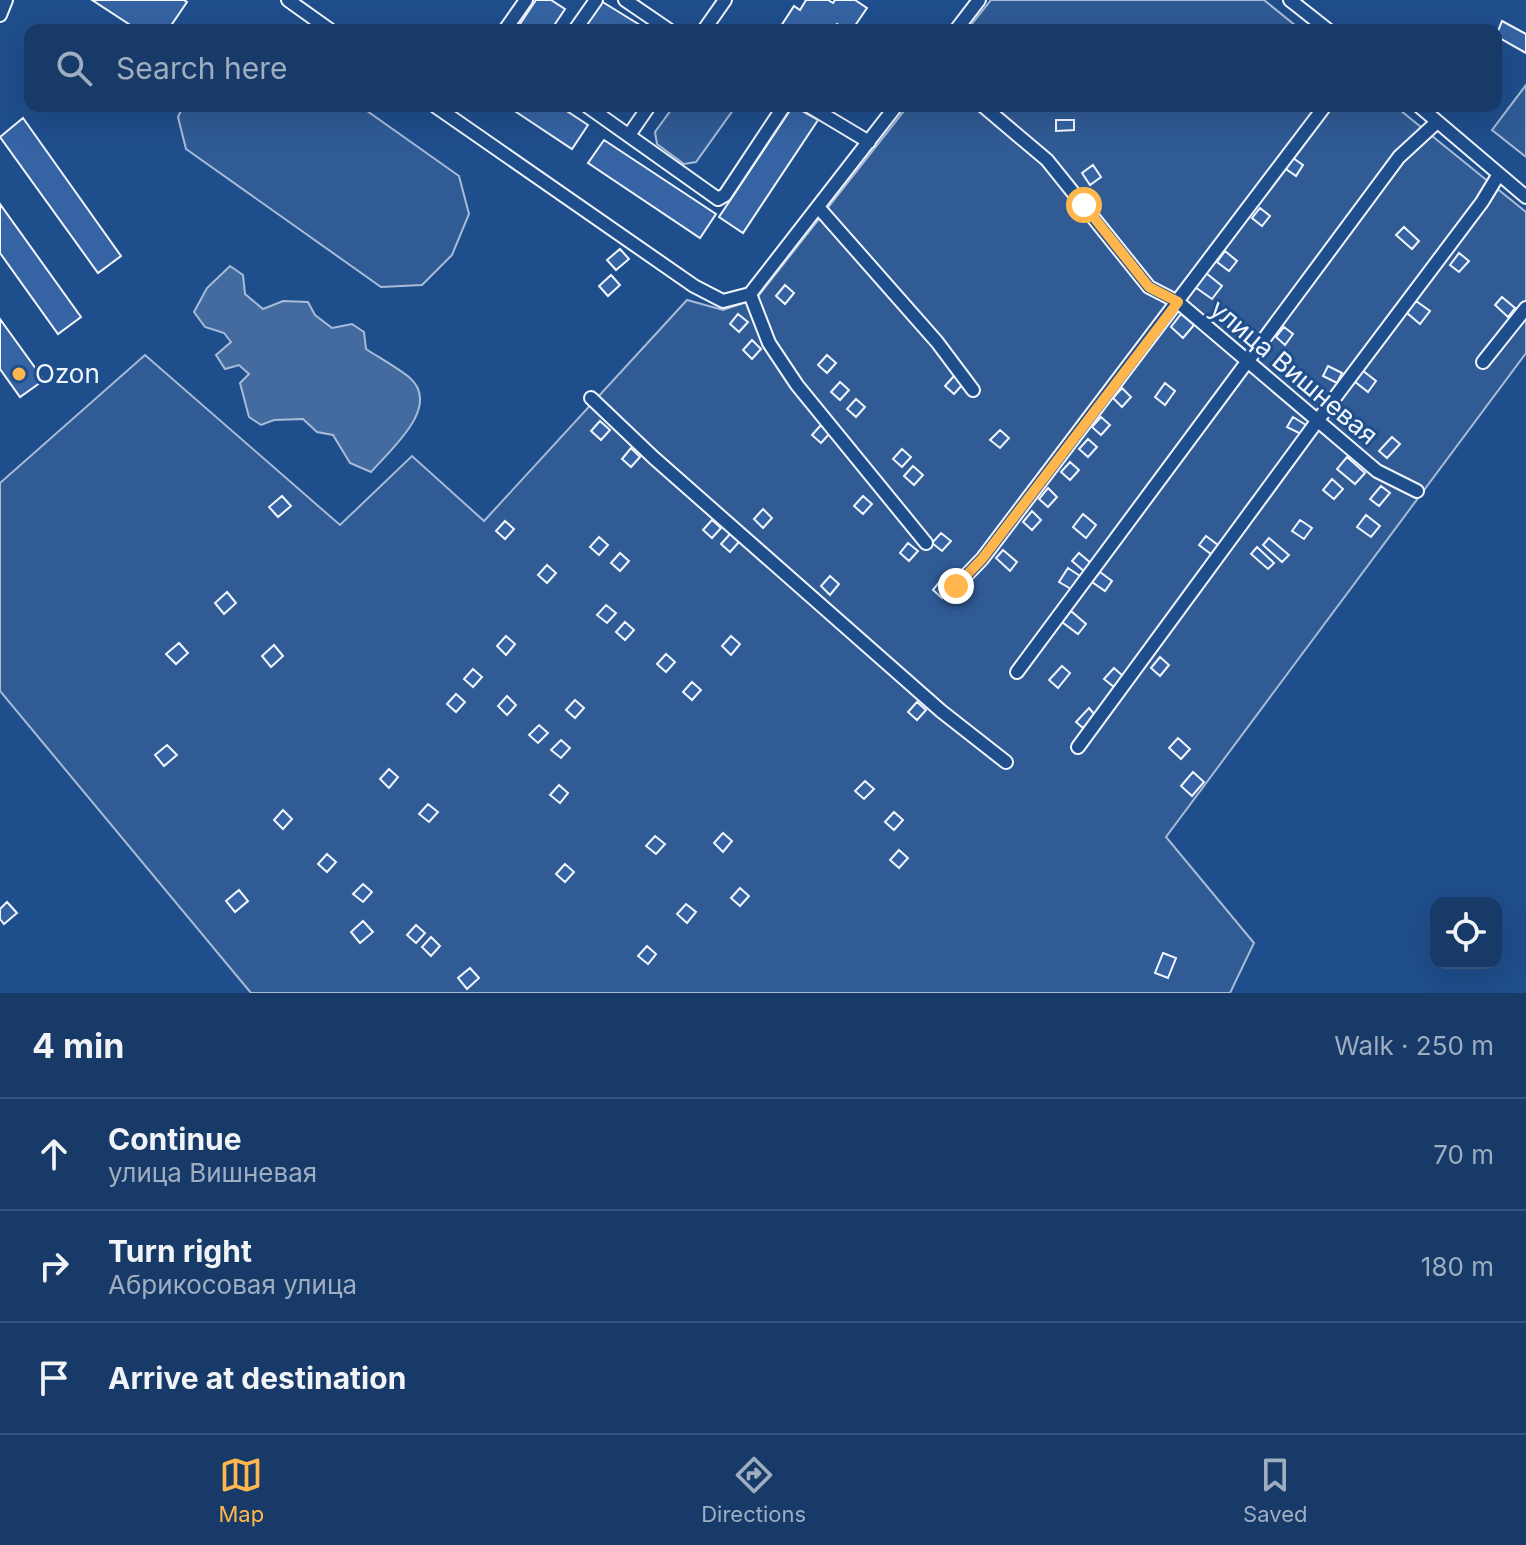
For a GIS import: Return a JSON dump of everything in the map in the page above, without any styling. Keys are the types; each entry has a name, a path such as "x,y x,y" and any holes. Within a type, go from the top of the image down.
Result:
{"street":[{"path":"0,15 6,0"},
{"path":"288,0 322,24"},
{"path":"509,24 526,0"},
{"path":"579,24 596,0"},
{"path":"625,0 660,24"},
{"path":"708,24 725,0"},
{"path":"961,24 979,0"},
{"path":"1290,0 1320,24"},
{"path":"449,112 694,286 723,301 750,294 892,112"},
{"path":"596,112 718,199 725,195 780,112"},
{"path":"629,135 645,112"},
{"path":"819,112 869,142"},
{"name":"улица Вишневая","path":"990,112 1047,160 1149,287 1178,302 1377,471 1417,491"},
{"path":"956,586 982,559 1320,112"},
{"path":"1426,112 1526,197"},
{"path":"1017,672 1399,157 1437,122"},
{"path":"1078,747 1482,202 1499,174"},
{"path":"818,207 937,342 973,390"},
{"path":"750,294 769,343 797,385 926,543"},
{"path":"1483,362 1526,308"},
{"path":"591,398 654,458 909,683 1006,762"}],"shaded area":[{"path":"991,0 1264,0 1294,24 972,24"},
{"path":"1526,85 1526,157 1492,130"},
{"path":"180,112 368,112 459,176 469,214 452,255 422,285 381,287 186,149 178,117"},
{"path":"670,112 732,112 696,162 684,164 657,144 655,132"},
{"path":"903,112 1402,112 1526,212 1526,353 1166,837 1254,943 1230,993 251,993 0,691 0,483 145,355 340,525 412,456 484,521 687,300 723,310 756,299"},
{"path":"230,266 243,275 245,294 263,309 283,301 308,302 315,315 332,328 352,324 364,332 366,349 409,377 418,389 420,401 410,427 371,472 350,463 333,435 317,432 303,419 274,420 261,425 249,417 240,383 249,374 239,365 225,369 216,355 231,342 224,333 205,327 194,312 207,288"}],"building":[{"path":"92,0 187,2 172,24 129,24"},
{"path":"536,0 551,0 565,9 555,24 520,24"},
{"path":"806,0 828,0 833,3 835,0 855,0 867,8 856,24 782,24 794,6 800,10"},
{"path":"601,1 638,24 586,24"},
{"path":"1502,21 1526,34 1526,53 1502,39"},
{"path":"516,112 568,112 588,125 572,149"},
{"path":"789,112 804,112 818,120 743,233 719,217"},
{"path":"23,118 121,256 98,273 0,137"},
{"path":"1056,120 1074,120 1074,130 1056,131"},
{"path":"604,140 716,214 700,238 588,163"},
{"path":"1293,158 1303,165 1296,176 1286,169"},
{"path":"1093,165 1101,177 1090,185 1082,173"},
{"path":"0,204 81,317 58,334 0,253"},
{"path":"1260,208 1270,216 1262,226 1252,218"},
{"path":"1404,227 1419,241 1412,249 1396,235"},
{"path":"620,249 629,259 616,270 607,260"},
{"path":"1225,251 1237,261 1229,271 1217,262"},
{"path":"1459,253 1469,261 1459,272 1450,265"},
{"path":"1206,273 1222,286 1212,299 1195,287"},
{"path":"611,275 620,285 608,296 599,286"},
{"path":"785,285 794,293 785,304 776,296"},
{"path":"1502,297 1515,308 1508,317 1495,305"},
{"path":"1416,301 1430,311 1420,324 1407,313"},
{"path":"738,314 748,322 739,332 730,324"},
{"path":"1181,314 1194,325 1183,338 1171,327"},
{"path":"0,319 44,380 20,397 0,369"},
{"path":"1284,327 1293,334 1285,345 1276,337"},
{"path":"752,340 761,349 752,359 743,350"},
{"path":"827,355 836,363 827,373 818,365"},
{"path":"1328,366 1342,373 1337,383 1323,376"},
{"path":"1362,370 1376,381 1368,392 1354,381"},
{"path":"954,376 963,384 954,394 945,386"},
{"path":"840,382 849,390 840,400 831,392"},
{"path":"1165,383 1175,391 1165,405 1155,397"},
{"path":"1122,388 1131,397 1122,407 1113,398"},
{"path":"856,399 865,407 856,417 847,409"},
{"path":"1101,417 1110,425 1101,435 1092,427"},
{"path":"1293,417 1306,425 1301,434 1287,427"},
{"path":"600,421 610,430 601,440 591,431"},
{"path":"821,425 830,433 821,443 812,435"},
{"path":"1000,430 1009,438 1000,448 990,440"},
{"path":"1392,437 1400,444 1387,458 1379,451"},
{"path":"1088,439 1097,447 1088,457 1079,449"},
{"path":"631,448 640,457 631,467 622,459"},
{"path":"902,449 911,457 902,467 893,459"},
{"path":"1347,457 1365,473 1355,484 1337,469"},
{"path":"1070,462 1079,470 1070,480 1061,472"},
{"path":"913,466 923,475 914,485 904,476"},
{"path":"1332,479 1343,489 1334,499 1323,490"},
{"path":"1381,486 1390,493 1379,506 1370,499"},
{"path":"1048,488 1057,497 1048,507 1039,499"},
{"path":"282,496 291,506 278,517 269,507"},
{"path":"863,496 872,504 863,514 854,506"},
{"path":"763,509 772,518 763,528 754,519"},
{"path":"1032,511 1041,520 1032,530 1023,522"},
{"path":"1083,514 1096,525 1086,538 1073,527"},
{"path":"1366,515 1380,526 1371,537 1357,527"},
{"path":"712,520 721,528 712,538 703,530"},
{"path":"1300,520 1312,528 1304,539 1292,531"},
{"path":"505,521 514,529 505,539 496,531"},
{"path":"941,533 951,541 942,551 932,543"},
{"path":"730,534 739,542 730,552 721,544"},
{"path":"1206,536 1218,545 1211,554 1199,545"},
{"path":"599,537 608,545 599,555 590,547"},
{"path":"1269,538 1289,555 1282,562 1263,545"},
{"path":"908,543 918,551 909,561 900,553"},
{"path":"1257,547 1274,563 1268,569 1251,554"},
{"path":"1003,550 1017,562 1010,571 996,558"},
{"path":"620,553 629,561 620,571 611,563"},
{"path":"1079,553 1092,564 1085,572 1072,561"},
{"path":"547,565 556,573 547,583 538,575"},
{"path":"1068,568 1080,576 1071,589 1059,582"},
{"path":"1100,572 1112,581 1105,591 1092,582"},
{"path":"830,576 839,584 830,595 821,586"},
{"path":"941,580 951,588 942,598 933,590"},
{"path":"227,592 236,603 224,614 215,603"},
{"path":"606,605 616,613 607,623 597,615"},
{"path":"1071,611 1086,624 1078,634 1062,622"},
{"path":"625,622 634,630 625,640 616,632"},
{"path":"506,636 515,644 506,655 497,646"},
{"path":"731,636 740,644 731,655 722,646"},
{"path":"179,643 188,653 176,664 166,654"},
{"path":"274,645 283,656 271,667 262,656"},
{"path":"666,654 675,662 666,672 657,664"},
{"path":"1160,657 1169,665 1160,676 1151,668"},
{"path":"1062,666 1070,673 1058,688 1049,680"},
{"path":"1114,668 1123,676 1114,687 1104,679"},
{"path":"473,669 482,677 473,687 464,679"},
{"path":"692,682 701,690 692,700 683,692"},
{"path":"456,694 465,702 456,712 447,704"},
{"path":"507,696 516,705 507,715 498,706"},
{"path":"575,700 584,708 575,718 566,710"},
{"path":"917,702 926,710 917,720 908,712"},
{"path":"1089,708 1095,715 1083,728 1076,722"},
{"path":"539,725 548,733 538,743 529,735"},
{"path":"1178,738 1190,749 1181,759 1169,748"},
{"path":"561,740 570,748 561,758 551,750"},
{"path":"167,745 177,755 164,766 155,755"},
{"path":"389,769 398,777 389,788 380,779"},
{"path":"1193,772 1204,782 1192,796 1181,786"},
{"path":"865,781 874,789 864,799 855,791"},
{"path":"559,785 568,793 560,803 550,795"},
{"path":"428,804 438,812 429,822 419,814"},
{"path":"283,810 292,819 283,829 274,820"},
{"path":"894,812 903,820 894,830 885,822"},
{"path":"723,833 732,841 723,852 714,843"},
{"path":"655,836 665,844 656,854 646,846"},
{"path":"899,850 908,858 899,868 890,860"},
{"path":"327,854 336,862 327,872 318,864"},
{"path":"565,864 574,872 565,882 556,874"},
{"path":"363,884 372,892 363,902 353,894"},
{"path":"740,888 749,896 740,906 731,898"},
{"path":"239,890 248,901 235,912 226,901"},
{"path":"7,902 17,913 4,924 0,919 0,909"},
{"path":"686,904 696,912 687,923 677,914"},
{"path":"363,921 373,932 360,943 351,932"},
{"path":"416,925 425,933 416,943 407,935"},
{"path":"431,937 440,946 431,956 422,947"},
{"path":"647,946 656,954 648,964 638,956"},
{"path":"1163,953 1176,958 1168,978 1155,973"},
{"path":"470,968 479,978 467,989 458,978"}],"place":[{"name":"Ozon","path":"19,374"}],"route":[{"path":"956,586 982,559 1178,302 1149,287 1084,205"}]}
